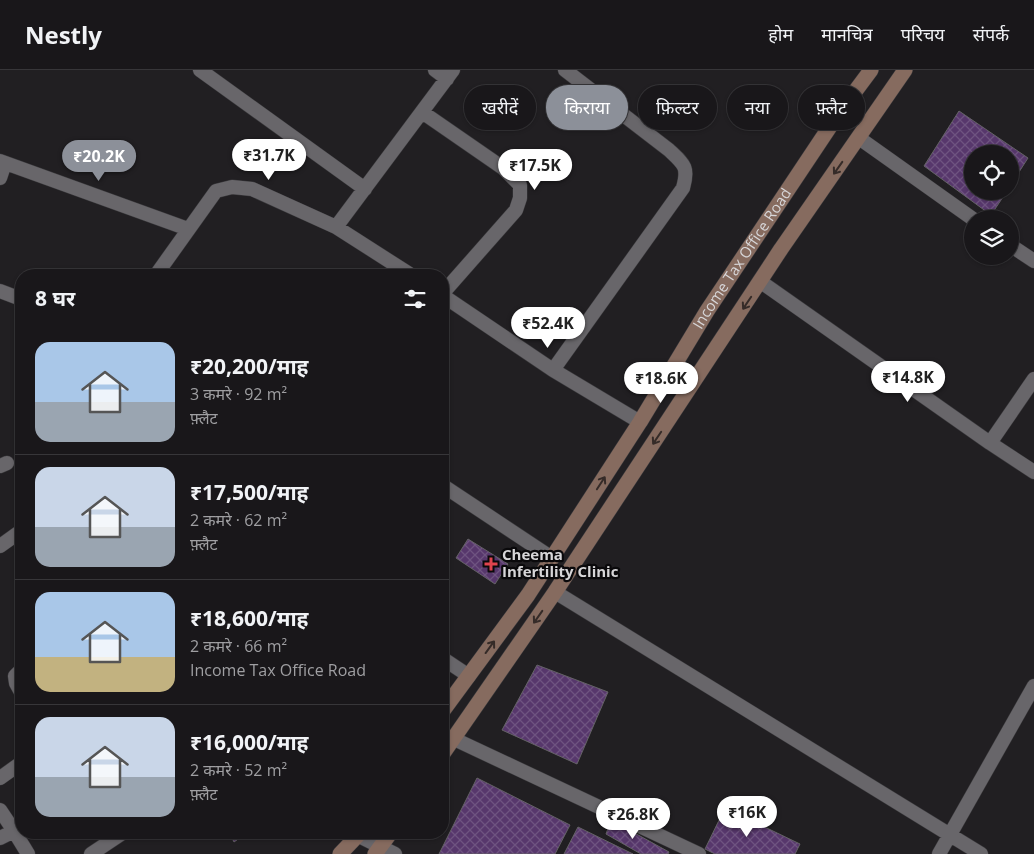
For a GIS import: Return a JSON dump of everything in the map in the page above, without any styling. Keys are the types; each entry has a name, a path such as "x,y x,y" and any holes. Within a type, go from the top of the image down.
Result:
{"main road":[{"name":"Income Tax Office Road","path":"449,703 552,558 640,422 707,311 839,113 871,70"},
{"path":"449,743 555,592 781,249 905,70"},
{"path":"582,512 601,522"},
{"path":"340,854 355,839"},
{"path":"384,852 389,839"}],"street":[{"path":"200,70 365,189"},
{"path":"336,227 450,74 435,70"},
{"path":"553,370 683,188 687,174 683,164 668,150 565,70"},
{"path":"422,112 503,168 520,185 520,198 516,210 449,287"},
{"path":"859,138 964,213"},
{"path":"0,178 2,162 188,229"},
{"path":"160,269 216,191 232,187 252,189 336,227 402,269"},
{"path":"1019,251 1034,262"},
{"path":"761,282 1034,472"},
{"path":"0,291 15,296"},
{"path":"449,300 553,370 640,422"},
{"path":"990,443 1034,379"},
{"path":"449,490 552,558"},
{"path":"0,546 15,535"},
{"path":"555,592 981,854"},
{"path":"449,663 469,676"},
{"path":"939,854 1034,686"},
{"path":"452,738 699,854"},
{"path":"0,778 15,767"},
{"path":"0,810 14,831 0,838"},
{"path":"19,839 28,854"},
{"path":"91,854 114,839"},
{"path":"367,839 384,852"}],"building":[{"path":"959,111 1009,145 964,145 964,195 924,166"},
{"path":"1019,152 1028,158 1019,172"},
{"path":"970,200 1001,200 994,210 984,210"},
{"path":"468,539 508,564 495,584 456,558"},
{"path":"537,665 608,692 577,764 502,730"},
{"path":"477,778 570,825 555,854 439,854 446,839 449,839 449,834"},
{"path":"725,808 800,844 795,854 715,854 705,849"},
{"path":"611,820 669,852 668,854 641,854 606,834"},
{"path":"578,827 633,854 564,854"}],"place":[{"name":"Cheema Infertility Clinic","path":"491,564"}]}
